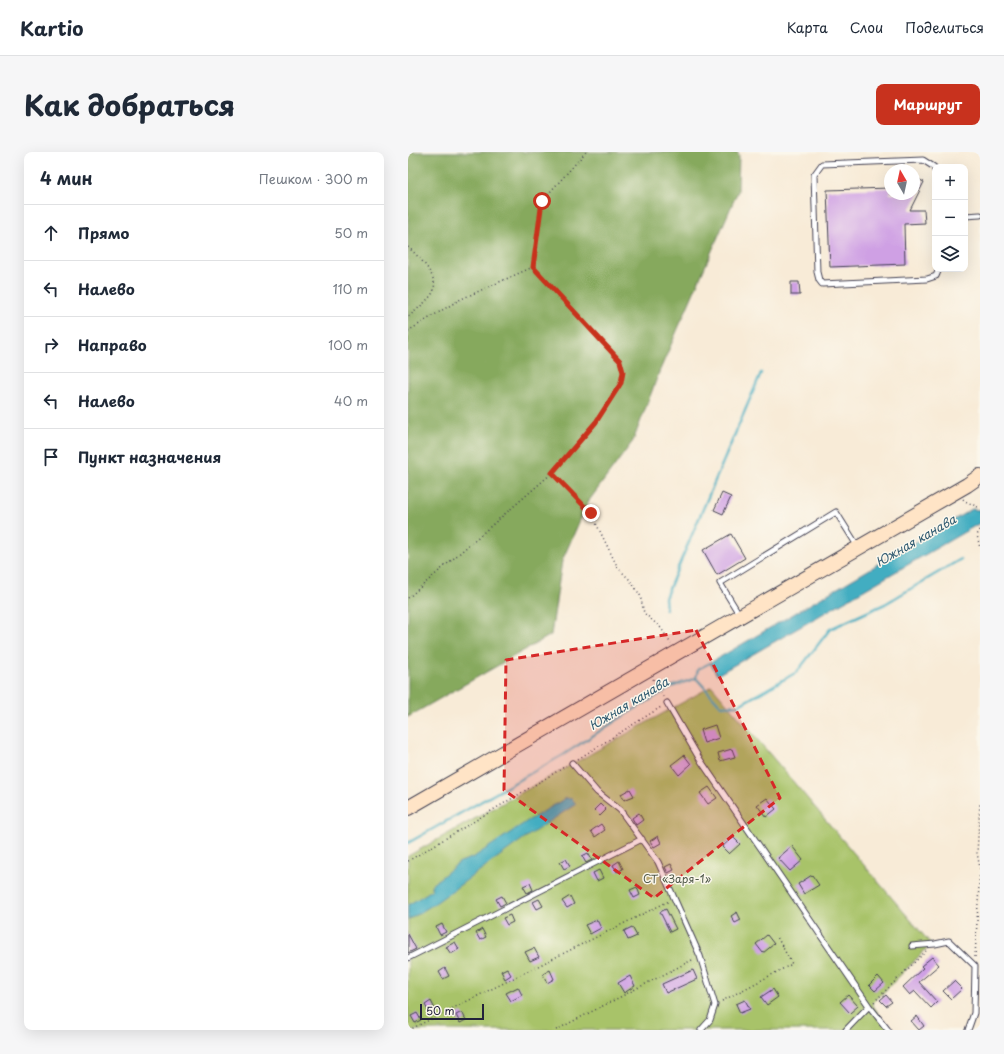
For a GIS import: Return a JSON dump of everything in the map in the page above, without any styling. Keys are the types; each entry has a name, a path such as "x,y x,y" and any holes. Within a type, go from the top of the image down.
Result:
{"main road":[{"path":"408,808 977,480"}],"lane":[{"path":"932,166 923,160 822,164 814,175 817,272 819,280 822,284 926,279 936,276 938,272"},
{"path":"968,216 980,215"},
{"path":"741,617 720,582 836,512 859,548"},
{"path":"666,703 699,758 869,1006 888,1030"},
{"path":"572,763 597,792 620,810 658,862 700,956 715,1005 710,1020 701,1030"},
{"path":"408,958 642,839"},
{"path":"912,946 949,941 975,966 974,1013 968,1030"},
{"path":"846,1030 869,1006"}],"path":[{"path":"533,267 542,201 586,152"},
{"path":"408,247 418,256 430,272 434,285 433,293 420,308 408,317"},
{"path":"408,331 459,300 533,267"},
{"path":"408,598 552,473 596,422 621,383 623,372 620,361 533,267"},
{"path":"552,473 591,513 618,568 630,580 640,595 644,613 661,628 673,647"},
{"path":"963,498 964,501 980,508"},
{"path":"980,530 977,535 980,548"},
{"path":"408,861 572,763 666,703 657,686"},
{"path":"975,966 980,868 977,853 980,802"},
{"path":"409,1030 674,899"},
{"path":"715,1005 792,964 777,937"},
{"path":"869,1006 933,944"},
{"path":"556,1030 700,956"}],"highlighted area":[{"path":"696,630 780,798 654,898 504,790 506,660"}],"green space":[{"path":"408,152 737,152 739,155 738,191 660,370 633,441 588,502 562,561 551,635 408,717"},
{"name":"СТ «Заря-1»","path":"712,686 931,944 872,1004 890,1030 408,1030 408,856"}],"water":[{"path":"972,509 980,510 980,523 717,675 710,663"},
{"path":"566,798 572,799 576,804 523,839 434,904 408,920 408,905 432,890 431,885 460,862 474,857 526,822"}],"building":[{"path":"920,180 924,182 920,190"},
{"path":"884,188 884,200 915,200 910,210 924,210 925,223 904,224 905,264 830,267 827,190"},
{"path":"791,282 799,282 800,295 791,295"},
{"path":"722,493 731,497 723,514 714,510"},
{"path":"731,534 745,558 717,575 703,550"},
{"path":"715,725 719,738 704,743 700,730"},
{"path":"732,749 735,757 720,761 718,753"},
{"path":"684,755 691,764 679,775 671,765"},
{"path":"709,787 717,798 708,804 700,793"},
{"path":"630,789 634,796 624,800 621,794"},
{"path":"767,798 776,809 766,817 757,805"},
{"path":"600,804 606,810 600,816 594,810"},
{"path":"639,813 643,820 636,825 632,818"},
{"path":"601,824 605,830 595,837 591,831"},
{"path":"658,836 661,843 654,847 650,841"},
{"path":"733,837 740,844 729,854 722,847"},
{"path":"792,846 803,860 790,871 778,858"},
{"path":"588,853 592,860 586,863 582,856"},
{"path":"566,859 570,866 564,869 560,862"},
{"path":"619,861 623,869 617,872 613,865"},
{"path":"671,864 674,870 668,873 665,867"},
{"path":"599,870 603,878 597,881 593,873"},
{"path":"812,875 819,885 804,894 798,884"},
{"path":"530,883 533,890 527,893 523,886"},
{"path":"637,887 640,895 634,898 630,890"},
{"path":"502,896 506,903 500,906 496,899"},
{"path":"570,896 574,904 567,908 562,901"},
{"path":"539,899 543,906 537,909 533,902"},
{"path":"666,909 676,929 670,932 660,912"},
{"path":"737,912 741,920 735,923 731,916"},
{"path":"510,915 513,922 507,925 503,918"},
{"path":"597,920 601,928 590,934 585,925"},
{"path":"442,924 446,932 440,935 436,927"},
{"path":"632,927 637,936 628,940 624,931"},
{"path":"482,929 486,937 480,940 476,933"},
{"path":"408,934 416,949 408,953"},
{"path":"767,935 774,944 763,953 756,944"},
{"path":"455,942 459,949 451,954 446,947"},
{"path":"534,948 539,957 530,961 525,952"},
{"path":"932,957 939,965 919,982 937,1002 931,1008 915,991 910,995 903,987 923,968 921,966"},
{"path":"445,968 449,976 443,979 439,972"},
{"path":"507,968 511,975 505,979 501,971"},
{"path":"550,970 554,979 547,983 543,974"},
{"path":"693,970 697,979 666,993 662,984"},
{"path":"630,976 635,986 624,993 618,983"},
{"path":"878,976 884,983 875,991 869,985"},
{"path":"954,981 962,989 951,999 943,991"},
{"path":"518,987 522,995 511,1001 506,993"},
{"path":"773,989 778,997 767,1005 761,997"},
{"path":"848,995 858,1006 850,1013 840,1002"},
{"path":"886,995 892,1002 886,1006 880,1000"},
{"path":"745,1000 750,1009 740,1013 736,1004"},
{"path":"431,1001 435,1009 429,1012 425,1005"},
{"path":"462,1012 466,1020 460,1023 456,1015"},
{"path":"417,1013 421,1020 415,1023 411,1016"},
{"path":"917,1016 924,1026 919,1030 911,1021"}],"waterway":[{"path":"666,610 665,598 761,373"},
{"path":"696,678 721,706 739,705 797,672 830,629 885,604 961,559"},
{"name":"Южная канава","path":"408,843 563,755 671,687 696,678 698,669 712,663"}],"route":[{"path":"542,201 533,267 620,361 623,372 621,383 596,422 552,473 591,513"}]}
